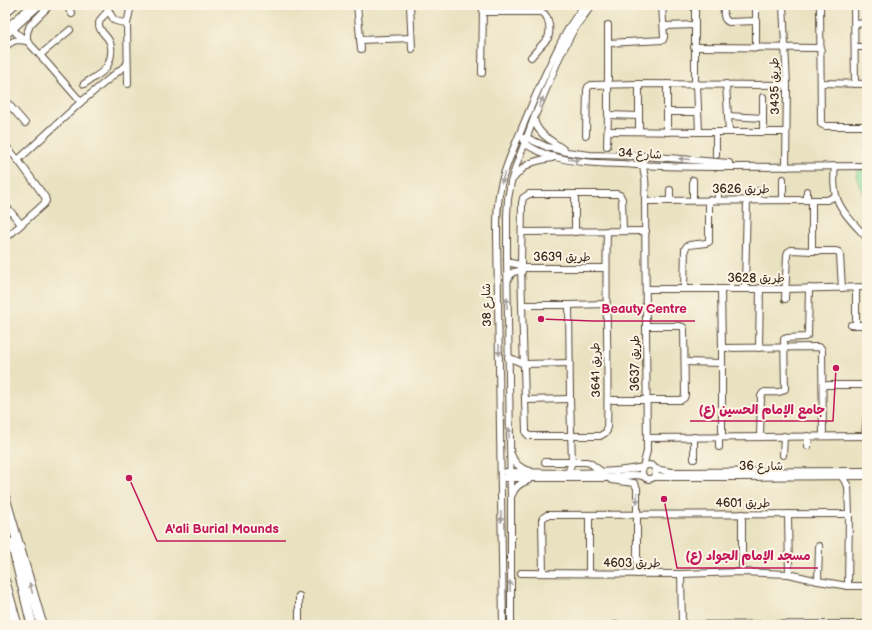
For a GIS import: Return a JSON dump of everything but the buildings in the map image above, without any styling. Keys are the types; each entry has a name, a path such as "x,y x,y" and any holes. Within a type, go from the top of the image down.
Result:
{"highway":[{"path":"5,498 42,625"},
{"path":"5,513 32,625"},
{"path":"5,582 17,625"},
{"path":"5,601 9,625"}],"street":[{"path":"5,14 15,5"},
{"path":"5,30 32,5"},
{"path":"5,36 40,5"},
{"path":"5,47 10,42 24,39 30,25 50,5"},
{"path":"66,5 72,14"},
{"path":"105,5 116,22 126,24"},
{"path":"128,84 126,24 130,5"},
{"path":"357,5 361,49"},
{"path":"410,5 412,49"},
{"path":"608,43 662,41 664,39 664,26 662,5"},
{"path":"695,5 694,48 698,132"},
{"path":"724,5 723,14 726,21 756,21"},
{"path":"756,5 756,48"},
{"name":"طريق 3435","path":"783,5 787,84 786,167"},
{"path":"820,5 821,124 825,126 867,126"},
{"path":"854,5 855,84"},
{"name":"شارع 38","path":"503,625 497,210 501,185 506,169 545,74 572,22 589,6"},
{"name":"شارع 38","path":"511,625 511,499 507,281 508,199 511,182 525,140 560,56 574,29 589,6"},
{"path":"482,73 483,8 544,13 550,34 531,57"},
{"path":"84,84 104,70 110,59 109,40 101,32 99,27 101,19 109,11"},
{"path":"23,21 21,27 24,39"},
{"path":"13,22 16,33 40,55 81,102"},
{"path":"855,24 867,23"},
{"path":"608,25 608,146"},
{"path":"664,26 695,25"},
{"path":"40,55 70,30"},
{"path":"360,40 411,38"},
{"path":"855,47 867,47"},
{"path":"694,48 821,48"},
{"path":"18,160 81,102 127,64"},
{"path":"639,84 639,131"},
{"path":"667,84 667,132"},
{"path":"726,84 729,132"},
{"path":"586,136 587,90 591,85 787,84"},
{"path":"821,84 867,84"},
{"path":"763,97 763,131"},
{"path":"5,100 25,123"},
{"path":"516,142 525,140 524,131 532,109 532,103"},
{"path":"667,112 698,112"},
{"path":"608,115 639,116"},
{"path":"728,116 763,118"},
{"path":"534,118 535,125 538,130 551,142 567,152"},
{"path":"608,131 786,132"},
{"path":"716,132 716,155"},
{"name":"شارع 34","path":"525,140 567,152 703,160 765,167"},
{"name":"شارع 34","path":"525,140 541,153 554,157 582,161 645,165 765,167 867,166"},
{"path":"5,144 45,197 46,201 5,239"},
{"name":"طريق 3637","path":"643,467 647,452 646,231 645,179 643,173 646,156"},
{"path":"511,182 528,164 554,157"},
{"path":"835,166 834,183 836,196 844,211 867,238"},
{"path":"782,179 783,200"},
{"path":"693,180 693,200"},
{"path":"670,190 670,201"},
{"path":"718,190 718,200"},
{"path":"758,190 758,200"},
{"path":"807,190 812,251"},
{"name":"طريق 3639","path":"606,268 522,268 523,201 525,196 529,194 618,194 622,199 623,231"},
{"path":"575,194 575,232"},
{"name":"طريق 3626","path":"645,201 826,200 836,196"},
{"path":"684,289 685,249 689,244 706,243 709,239 709,200"},
{"path":"745,288 747,200"},
{"path":"5,205 21,224"},
{"name":"طريق 3641","path":"525,400 526,431 527,434 531,436 600,436 607,431 607,231"},
{"path":"522,232 646,231"},
{"path":"785,299 787,255 791,250 839,252 842,288"},
{"path":"507,260 522,268"},
{"path":"507,281 513,272 522,268"},
{"path":"522,268 525,400 570,399"},
{"name":"طريق 3628","path":"646,289 785,289 867,287"},
{"path":"759,348 760,288"},
{"path":"760,437 760,396 765,392 780,392 784,390 784,339 805,337 808,335 809,288"},
{"path":"856,288 854,325 867,325"},
{"path":"719,446 722,363 721,289"},
{"path":"522,305 606,304"},
{"path":"568,473 572,462 570,305"},
{"path":"608,400 681,400 684,398 685,362 683,327 646,326"},
{"path":"722,348 821,348 823,436"},
{"path":"508,357 524,364 570,363"},
{"path":"685,362 722,363"},
{"path":"823,385 867,385"},
{"path":"647,438 866,436 867,415"},
{"path":"783,455 784,436"},
{"path":"808,436 808,446"},
{"path":"694,437 694,459"},
{"path":"510,449 518,466 535,476"},
{"name":"طريق 3637","path":"647,452 655,468"},
{"path":"545,462 588,462 604,475 618,481 635,484 637,488 637,574"},
{"path":"501,475 535,476 633,475 643,476 650,479 654,477 656,473 655,468 648,465 604,475 568,473 535,476 519,484 513,490 511,499"},
{"path":"643,467 643,476"},
{"name":"شارع 36","path":"655,468 672,472 867,471"},
{"name":"شارع 36","path":"654,477 867,476"},
{"path":"842,477 848,486 848,586"},
{"path":"848,486 854,477"},
{"path":"742,514 742,572"},
{"path":"788,514 789,574"},
{"name":"طريق 4601","path":"543,573 542,522 545,516 549,515 849,514"},
{"path":"589,515 589,574"},
{"path":"818,581 819,546"},
{"name":"طريق 4603","path":"521,573 681,574 742,572 789,574 848,586 867,586"},
{"path":"681,574 682,625"},
{"path":"498,625 502,589"},
{"path":"299,596 299,625"},
{"path":"615,625 867,624"}],"green space":[{"path":"857,169 867,169 867,201 859,186"}],"place":[{"name":"Beauty Centre","path":"541,319"},
{"name":"جامع الإمام الحسين (ع)","path":"836,368"},
{"name":"A'ali Burial Mounds","path":"129,478"},
{"name":"مسجد الإمام الجواد (ع)","path":"664,499"}]}
